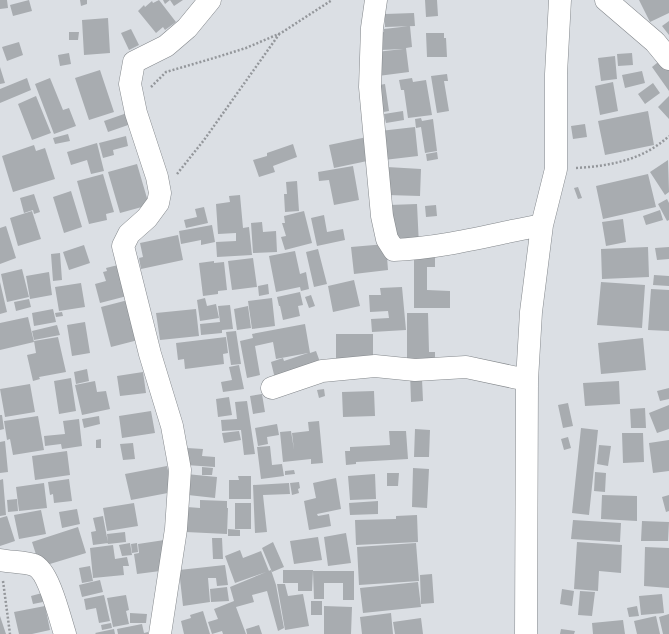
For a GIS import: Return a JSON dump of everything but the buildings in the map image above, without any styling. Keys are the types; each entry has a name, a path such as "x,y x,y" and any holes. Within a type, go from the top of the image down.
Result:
{"street":[{"path":"160,634 176,529 180,470 172,426 150,354 123,246 129,234 147,218 158,203 160,193 157,177 136,113 130,84 134,62 166,46 187,28 210,0"},
{"path":"376,0 372,28 370,87 382,216 387,239 394,250 440,245 542,225"},
{"path":"526,634 527,380 530,312 542,225 556,169 556,74 560,0"},
{"path":"606,0 654,42 669,58"},
{"path":"272,388 322,371 375,366 415,370 466,367 527,380"},
{"path":"1,569 34,565 41,571 47,581 65,634"}],"path":[{"path":"136,113 149,90 166,72 246,48 280,33 332,0"},
{"path":"160,193 204,140 280,33"},
{"path":"556,169 612,164 633,159 654,148 669,136"},
{"path":"1,569 5,584 10,634"}]}
